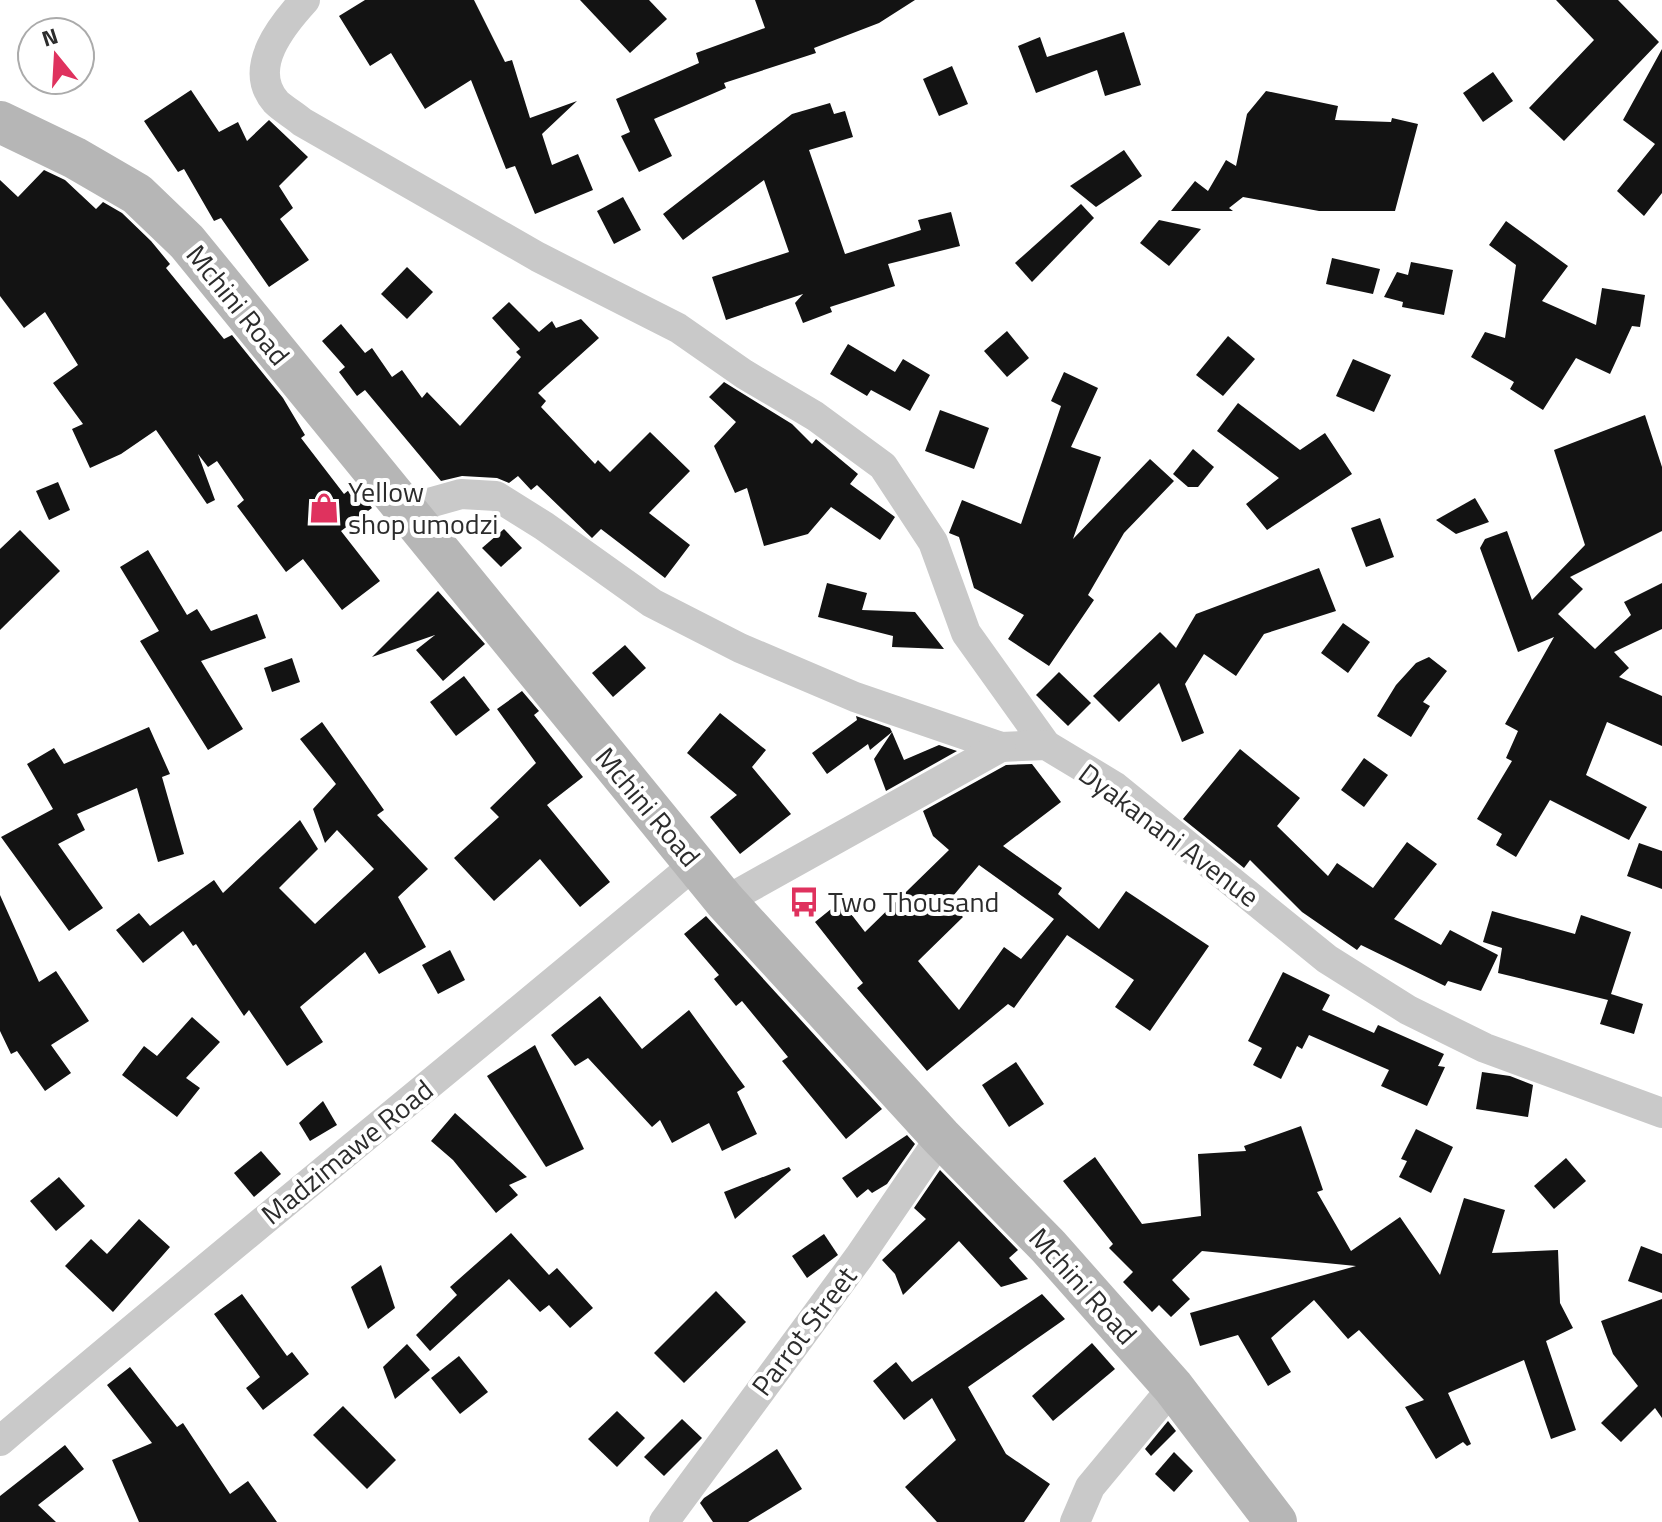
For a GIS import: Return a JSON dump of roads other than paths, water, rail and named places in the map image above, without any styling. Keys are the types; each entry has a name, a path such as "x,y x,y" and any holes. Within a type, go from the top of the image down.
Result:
{"street":[{"path":"305,0 275,32 265,73 274,100 302,122 538,257 678,328 744,374 815,416 883,466 933,542 966,633 1046,745"},
{"name":"Mchini Road","path":"0,122 75,158 137,194 187,242 725,901 941,1137 1048,1246 1173,1387 1276,1522"},
{"path":"404,510 461,494 496,496 544,526 652,603 740,648 855,697 1001,747 1046,745"},
{"name":"Dyakanani Avenue","path":"1046,745 1114,786 1327,959 1408,1010 1485,1048 1662,1113"},
{"path":"725,901 1001,747"},
{"name":"Madzimawe Road","path":"0,1441 197,1273 496,1031 695,864"},
{"name":"Parrot Street","path":"664,1522 859,1257 941,1137"},
{"path":"1075,1522 1090,1487 1173,1387"}],"place":[{"name":"Yellow shop umodzi","path":"324,508"},
{"name":"Two Thousand","path":"804,902"}]}
